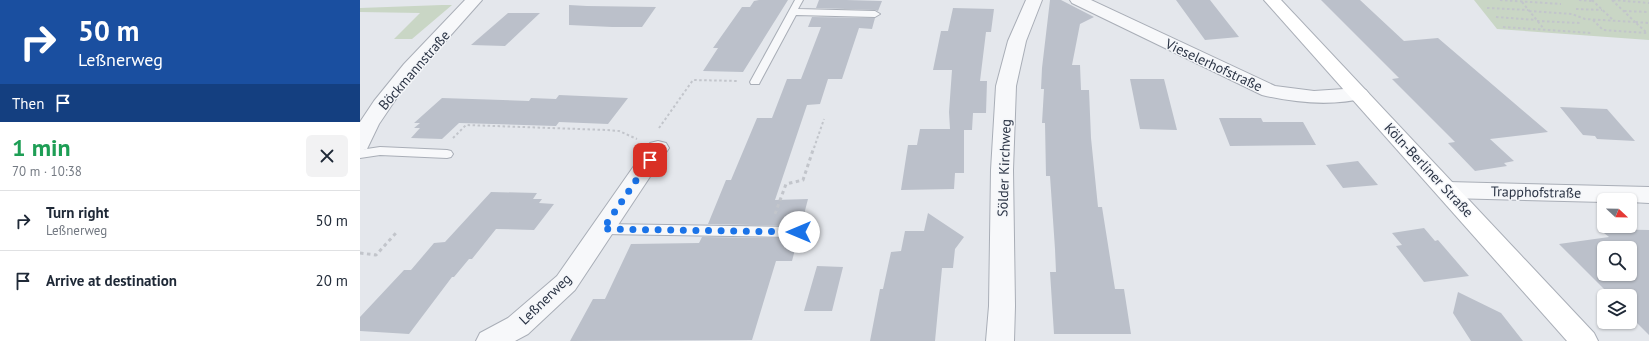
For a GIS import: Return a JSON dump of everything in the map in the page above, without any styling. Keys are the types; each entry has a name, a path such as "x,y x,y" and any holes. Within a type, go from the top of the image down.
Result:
{"main road":[{"name":"Köln-Berliner Straße","path":"1272,0 1448,190 1584,341"}],"street":[{"name":"Böckmannstraße","path":"360,144 382,104 404,77 474,0"},
{"name":"Sölder Kirchweg","path":"1000,341 1002,306 1002,170 1006,86 1017,41 1034,0"},
{"name":"Vieselerhofstraße","path":"1078,0 1269,92 1313,98 1359,94"},
{"name":"Leßnerweg","path":"490,341 518,326 566,283 658,148"},
{"name":"Trapphofstraße","path":"1448,190 1649,195"}],"lane":[{"path":"755,82 794,12 799,0"},
{"path":"794,12 875,14"},
{"path":"360,154 380,151 448,148"},
{"path":"603,229 799,232"}],"path":[{"path":"1500,0 1561,4"},
{"path":"1579,0 1592,0 1614,21"},
{"path":"1612,0 1649,3"},
{"path":"1612,0 1648,33"},
{"path":"1521,1 1544,30"},
{"path":"1487,8 1572,14 1585,19 1649,23"},
{"path":"1576,9 1603,10"},
{"path":"1624,11 1649,12"},
{"path":"1496,17 1580,24"},
{"path":"1592,19 1603,30 1648,33"},
{"path":"1503,27 1592,33"},
{"path":"658,148 659,128 693,80 755,82"},
{"path":"768,231 786,184 803,180 824,119"},
{"path":"448,148 466,125 619,131"},
{"path":"360,253 376,254 396,233"}],"green space":[{"path":"1474,0 1649,0 1649,40 1497,29"},
{"path":"452,5 412,39 394,39 420,13 360,12 360,8"}],"building":[{"path":"788,0 743,72 703,71 718,48 713,48 742,7 750,7 754,1"},
{"path":"819,0 882,1 878,11 816,8"},
{"path":"1050,0 1061,0 1094,17 1080,24 1072,65 1080,65 1081,90 1089,90 1091,138 1098,207 1102,207 1115,289 1124,289 1131,334 1054,334 1050,272 1056,272 1055,249 1050,176 1046,176 1045,123 1042,123 1044,89 1041,89"},
{"path":"1176,0 1210,0 1239,37 1205,40"},
{"path":"1321,0 1360,0 1404,41 1438,38 1548,132 1490,139 1514,161 1504,163 1507,166 1475,171 1448,143 1455,142 1392,79 1399,78"},
{"path":"569,5 656,7 642,27 612,27 569,25"},
{"path":"953,8 994,9 991,32 986,32 980,81 987,81 986,113 973,113 972,130 964,130 964,173 955,173 954,189 901,190 908,145 917,145 920,129 950,129 949,112 952,70 933,70 941,31 948,31"},
{"path":"508,13 540,13 505,46 471,45"},
{"path":"812,17 875,18 872,29 859,28 842,79 828,79 820,104 807,105 775,200 808,199 801,226 708,224 726,180 731,180 757,118 772,118 787,79 801,79 821,27 808,27"},
{"path":"1130,79 1164,79 1177,130 1140,129"},
{"path":"559,95 628,98 608,124 559,122 556,126 459,123 442,139 411,138 420,128 414,128 420,123 414,123 442,98 529,101 531,98 556,99"},
{"path":"1560,107 1607,109 1635,141 1597,139 1595,136 1583,135"},
{"path":"1219,118 1261,118 1263,122 1303,122 1316,145 1230,146"},
{"path":"1358,161 1378,185 1343,188 1326,165"},
{"path":"491,192 537,193 533,199 542,199 539,203 554,204 534,230 496,229 472,259 469,259 454,277 452,277 409,334 360,331 360,317 404,270 411,270 434,243 445,242"},
{"path":"928,213 964,237 955,249 953,268 942,268 935,341 870,341 880,289 883,289 891,252 901,251 905,231 924,231"},
{"path":"1424,228 1435,241 1438,240 1469,276 1424,282 1396,246 1402,245 1392,233"},
{"path":"1637,230 1649,230 1649,335 1637,323 1637,289 1604,289 1559,244 1609,237 1604,233 1637,233"},
{"path":"702,237 798,238 792,261 776,261 752,340 570,341 593,299 605,299 631,244 699,243"},
{"path":"817,266 843,267 832,311 804,311"},
{"path":"1458,292 1501,313 1523,341 1471,341 1453,313"}],"route":[{"path":"650,160 603,229 799,232"}]}
